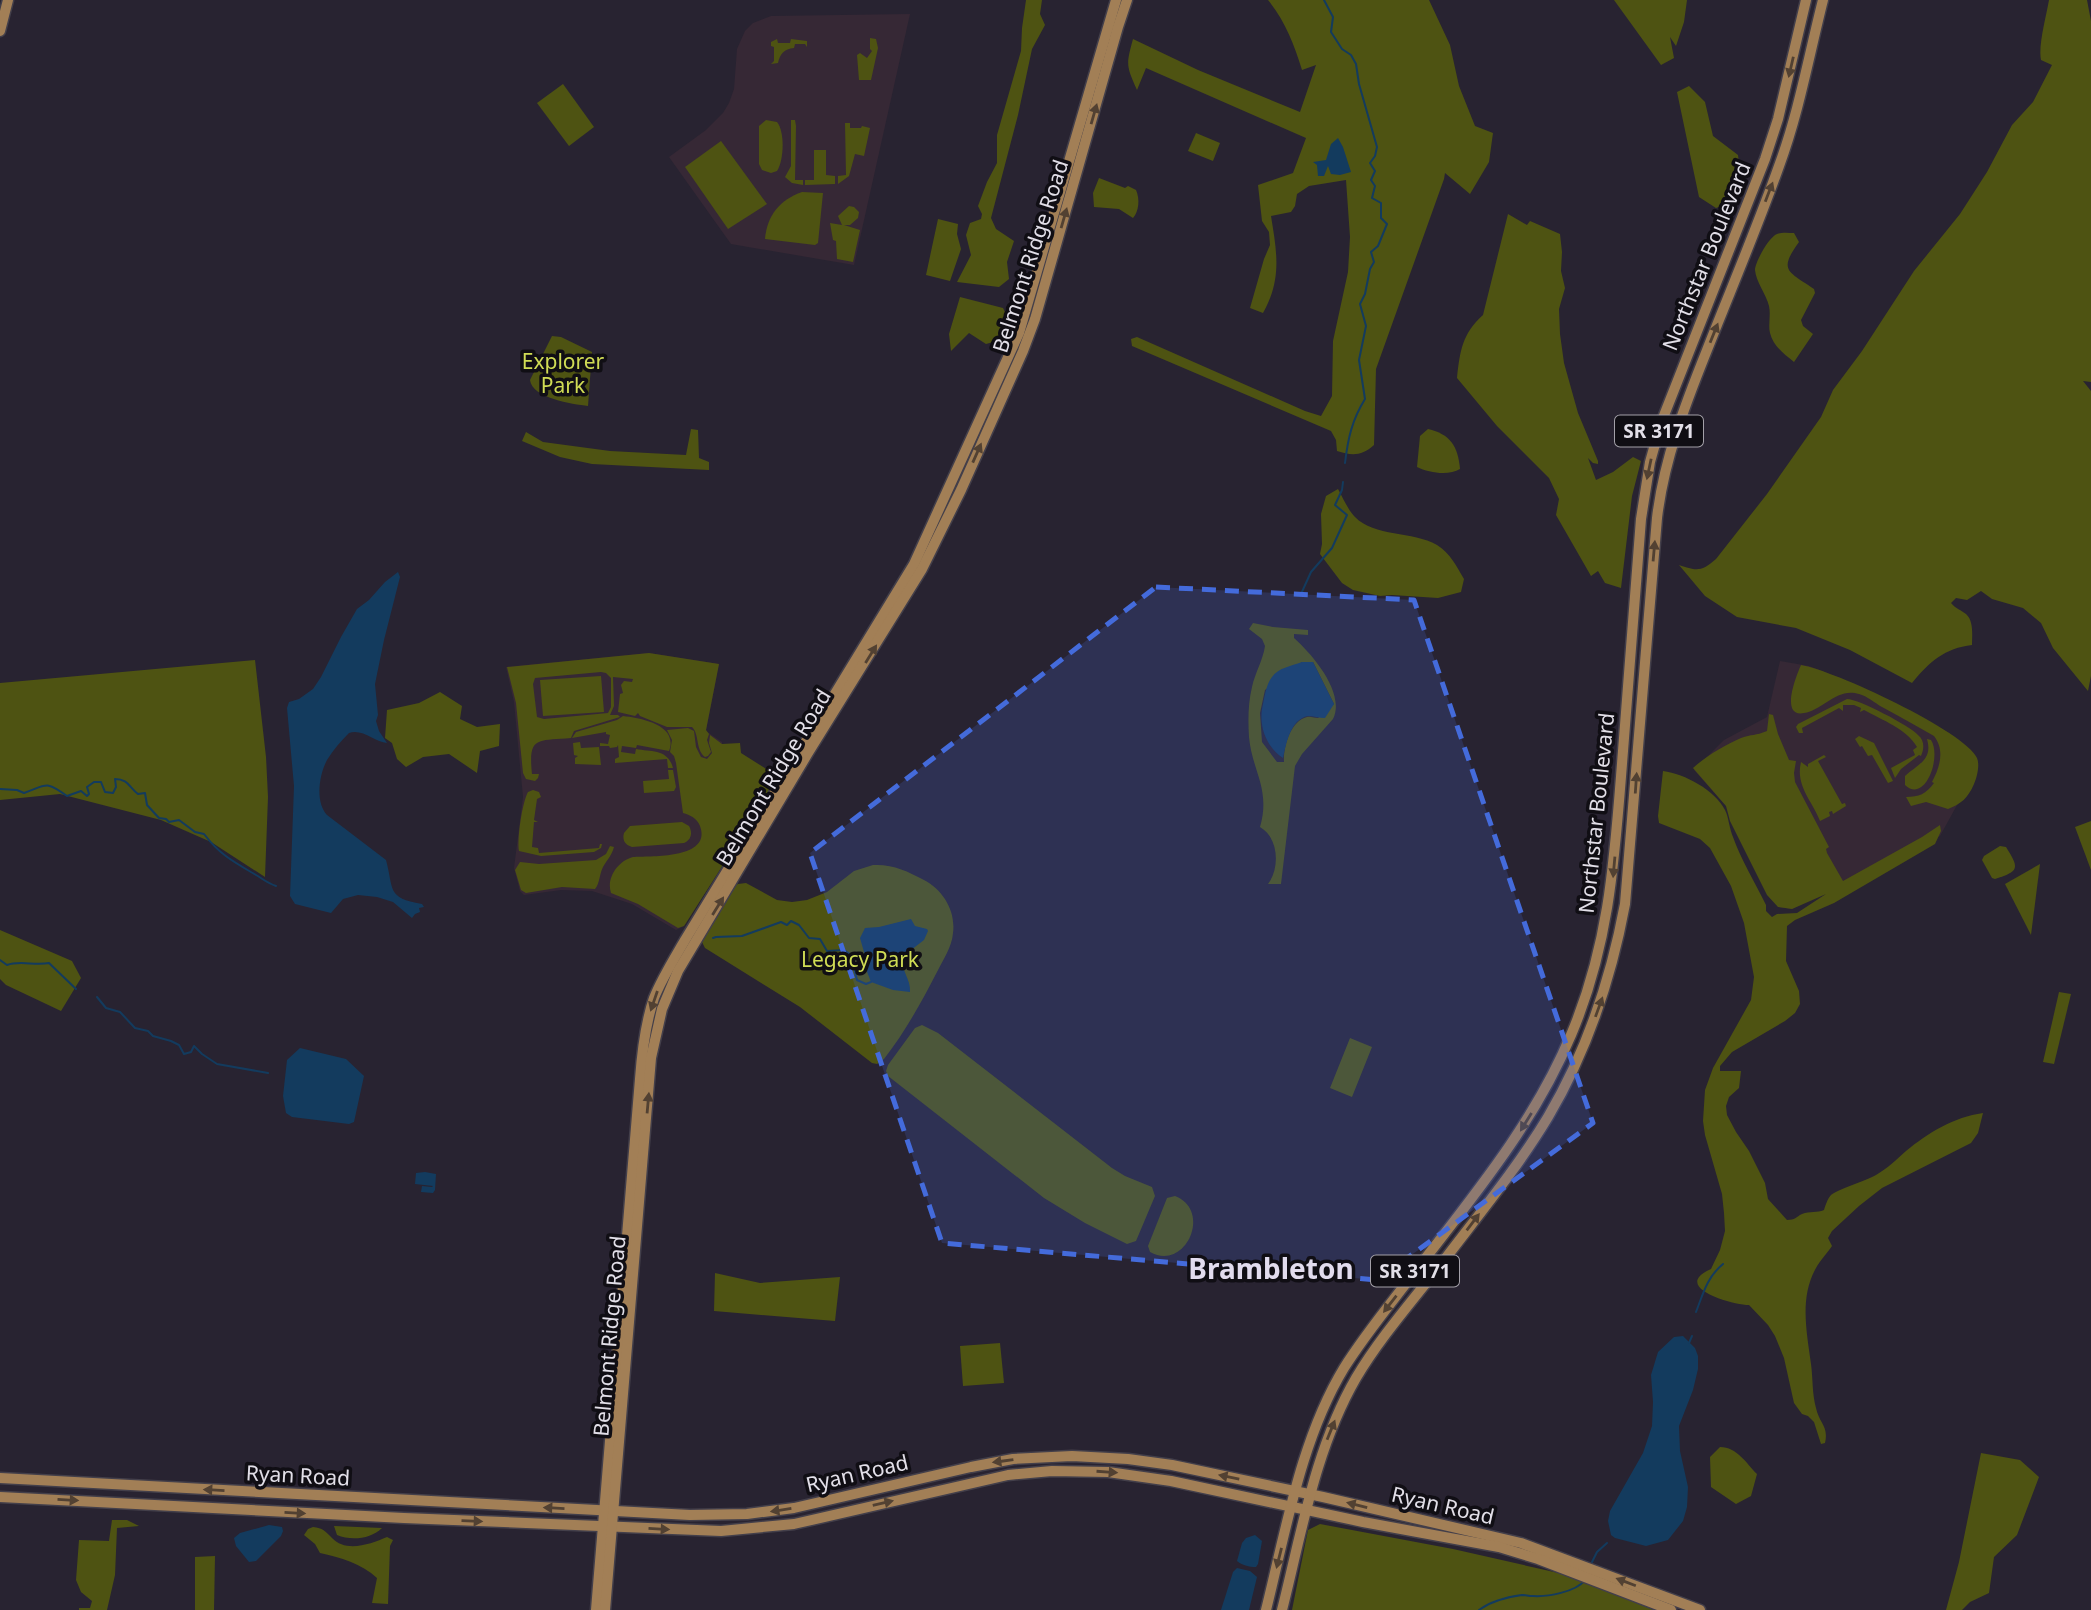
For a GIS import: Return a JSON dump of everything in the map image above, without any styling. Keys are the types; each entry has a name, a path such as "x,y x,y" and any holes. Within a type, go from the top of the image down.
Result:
{"main road":[{"path":"0,31 8,0"},
{"name":"Belmont Ridge Road","path":"605,1610 609,1511 640,1079 653,1000 681,947 914,564 931,529 1019,333 1116,0"},
{"name":"Belmont Ridge Road","path":"609,1511 651,1058 662,1009 686,958 808,753 916,580 961,490 1032,328 1127,0"},
{"name":"Northstar Boulevard","path":"1266,1610 1312,1433 1343,1370 1376,1322 1522,1129 1559,1063 1586,997 1598,956 1614,873 1640,519 1650,462 1661,423 1769,148 1806,0"},
{"name":"Northstar Boulevard","path":"1282,1610 1325,1445 1357,1377 1495,1194 1547,1119 1573,1070 1605,991 1625,904 1662,481 1669,451 1780,163 1794,121 1823,0"},
{"name":"Ryan Road","path":"0,1478 706,1516 771,1511 814,1504 971,1466 1013,1459 1051,1456 1102,1457 1150,1462 1310,1495 1533,1546 1700,1610"},
{"name":"Ryan Road","path":"0,1497 718,1531 768,1527 846,1512 982,1480 1052,1471 1086,1471 1130,1474 1512,1550 1671,1610"},
{"name":"Belmont Ridge Road","path":"596,1610 608,1527"}],"highlighted area":[{"path":"1156,587 1414,600 1593,1123 1377,1280 942,1243 810,853"}],"shaded area":[{"path":"910,14 854,265 731,244 669,157 706,130 723,113 734,89 737,49 745,31 753,23 771,16"},
{"path":"649,653 719,664 706,731 722,742 723,754 779,777 684,926 676,930 632,904 592,891 561,890 524,895 520,891 514,868 523,797 514,702 506,667"},
{"path":"1780,661 1809,666 1912,712 1949,733 1971,750 1978,762 1978,767 1940,836 1792,909 1778,907 1731,822 1727,807 1694,770 1724,740 1767,717"}],"green space":[{"path":"1026,0 1042,0 1040,14 1045,25 1032,49 991,218 996,229 1014,241 1007,262 1009,279 999,287 957,282 971,255 966,235 970,223 981,219 978,206 997,163 997,135 1021,51"},
{"path":"1268,0 1429,0 1450,45 1459,86 1475,126 1493,133 1489,162 1470,194 1445,173 1376,369 1374,445 1357,454 1337,451 1336,440 1331,431 1132,346 1131,339 1137,337 1321,416 1332,396 1333,341 1348,272 1350,237 1346,180 1309,186 1297,194 1291,212 1271,216 1276,254 1273,289 1263,313 1250,308 1270,245 1269,232 1262,221 1258,185 1293,173 1306,138 1146,68 1137,90 1128,65 1133,39 1198,70 1300,112 1316,65 1302,70 1288,33"},
{"path":"1614,0 1687,0 1684,22 1676,46 1670,37 1674,58 1661,65"},
{"path":"2049,0 2087,0 2091,21 2091,382 2083,381 2091,391 2091,676 2088,691 2053,648 2041,623 2023,608 1992,599 1981,591 1967,600 1956,598 1951,603 1969,617 1972,645 1954,649 1938,657 1912,683 1850,650 1796,628 1737,617 1705,596 1679,565 1699,569 1716,559 1767,494 1821,417 1833,390 1914,271 1960,214 1987,172 2012,125 2033,102 2052,65 2041,60 2040,54"},
{"path":"870,38 876,39 878,48 871,80 859,80 857,55 860,53 867,58 872,51"},
{"path":"777,39 778,43 790,43 791,39 807,41 807,47 805,44 795,44 794,48 783,52 778,63 771,64 774,61 774,47 771,42"},
{"path":"563,84 594,127 569,146 537,103"},
{"path":"1689,86 1705,102 1713,136 1738,155 1740,172 1730,203 1716,208 1699,197 1677,92"},
{"path":"766,120 777,122 782,139 779,166 777,171 771,173 762,170 759,164 759,126"},
{"path":"791,120 795,120 796,126 795,180 803,180 803,185 792,183 785,177 791,166"},
{"path":"845,123 850,123 850,128 870,128 864,156 855,154 849,176 838,184 838,176 846,175"},
{"path":"1196,133 1220,143 1213,161 1188,151"},
{"path":"721,141 767,204 728,229 685,167"},
{"path":"814,150 826,150 826,175 835,176 835,184 805,185 805,180 814,180"},
{"path":"1099,178 1136,190 1138,205 1133,218 1119,209 1094,207 1093,193"},
{"path":"802,192 823,193 818,243 815,245 765,239 766,230 776,210 787,199"},
{"path":"849,206 859,212 858,218 850,225 844,225 860,230 853,262 837,259 836,241 833,240 830,223 842,225 838,216"},
{"path":"1508,214 1527,225 1530,221 1560,234 1561,271 1565,288 1559,309 1564,363 1578,413 1598,461 1598,464 1593,463 1588,458 1596,480 1613,472 1633,457 1641,461 1632,496 1621,588 1605,583 1598,571 1591,576 1556,515 1559,499 1549,478 1497,426 1457,378 1466,336 1483,315"},
{"path":"938,219 958,224 957,234 961,249 950,281 926,275"},
{"path":"1794,233 1799,242 1789,259 1789,270 1814,289 1815,293 1801,320 1803,326 1813,334 1794,362 1771,338 1769,306 1755,270 1763,250 1774,236"},
{"path":"960,297 1003,308 1009,320 997,341 986,344 969,333 951,351 949,334"},
{"name":"Explorer Park","path":"552,336 561,337 592,352 588,406 545,396 532,386 530,380"},
{"path":"691,429 698,430 699,458 709,462 709,470 592,464 560,457 522,441 526,432 543,442 610,451 686,455"},
{"path":"1428,429 1442,434 1452,442 1460,469 1439,473 1417,467 1420,436"},
{"path":"1338,489 1350,511 1363,523 1372,528 1427,541 1442,548 1464,579 1461,592 1438,598 1380,596 1353,590 1342,583 1320,554 1321,514 1326,496"},
{"path":"1253,623 1308,630 1308,635 1294,634 1294,638 1318,664 1335,698 1333,719 1302,754 1295,766 1281,884 1268,884 1274,870 1276,854 1271,838 1260,827 1263,814 1262,791 1249,737 1251,693 1265,646 1262,639 1249,629","holes":["1302,662 1313,662 1334,704 1318,718 1307,717 1296,724 1286,743 1284,762 1277,762 1262,742 1260,713 1265,690"]},
{"path":"649,653 719,664 706,730 711,752 705,757 702,754 692,727 667,727 638,713 635,716 618,712 620,694 623,693 621,685 624,681 632,682 633,679 613,677 614,706 610,715 620,717 574,731 571,738 537,743 531,762 532,774 539,774 538,778 535,781 526,779 523,773 516,703 507,667","holes":["606,673 611,678 611,707 608,713 544,719 537,717 533,684 535,678"]},
{"path":"255,660 268,797 265,877 211,842 161,820 60,794 0,800 0,683"},
{"path":"1801,665 1840,678 1896,703 1967,746 1977,758 1978,771 1967,797 1948,809 1926,802 1911,806 1906,797 1922,794 1934,783 1932,782 1939,765 1940,753 1934,736 1859,694 1837,696 1811,711 1797,713 1792,709 1791,702"},
{"path":"601,676 604,712 543,716 540,680"},
{"path":"440,692 462,706 460,719 477,727 500,724 499,746 480,751 477,773 449,754 423,757 406,767 397,759 392,743 385,738 387,710 419,703"},
{"path":"1847,699 1873,708 1913,731 1923,742 1921,756 1901,769 1895,778 1891,768 1915,755 1913,750 1917,747 1901,730 1864,710 1860,712 1861,708 1854,705 1843,705 1843,711 1839,708 1802,728 1803,733 1799,733 1796,727 1798,724"},
{"path":"1769,714 1773,715 1789,760 1796,761 1795,782 1829,847 1826,849 1827,853 1843,881 1940,825 1941,831 1935,844 1834,903 1787,926 1786,961 1799,991 1800,1004 1795,1013 1785,1021 1732,1052 1720,1066 1720,1071 1741,1071 1739,1088 1729,1097 1726,1106 1727,1115 1765,1183 1768,1199 1787,1220 1824,1210 1831,1195 1871,1178 1932,1132 1962,1118 1983,1113 1978,1133 1971,1143 1882,1188 1832,1231 1828,1238 1832,1246 1811,1279 1806,1303 1806,1328 1814,1397 1817,1413 1826,1432 1825,1443 1821,1444 1814,1422 1802,1414 1794,1403 1784,1358 1768,1325 1749,1305 1708,1294 1697,1282 1700,1276 1711,1269 1725,1231 1722,1194 1703,1121 1705,1090 1713,1068 1751,1000 1754,977 1744,923 1731,886 1710,848 1700,839 1659,823 1658,816 1663,771 1690,779 1714,796 1725,810 1740,854 1766,905 1766,911 1772,917 1777,914 1797,913 1826,894 1792,909 1778,907 1767,895 1730,821 1726,806 1693,768 1741,738 1767,731"},
{"path":"623,716 648,721 664,729 671,742 669,751 637,745 636,748 622,746 621,752 635,754 636,749 659,752 667,757 673,768 668,768 667,759 615,763 615,759 619,757 618,745 610,748 600,746 600,743 608,744 610,735 606,732 572,738 576,732"},
{"path":"688,728 694,731 696,747 701,757 707,759 712,753 710,735 722,744 740,743 741,753 779,777 684,926 678,928 638,904 611,893 610,882 614,871 628,859 678,854 697,845 701,837 700,826 691,816 683,813 676,763 670,752 672,740 667,730"},
{"path":"1859,736 1874,743 1893,781 1888,783 1872,755 1868,756 1862,746 1860,747 1855,739"},
{"path":"1927,739 1931,740 1934,748 1933,767 1925,784 1912,789 1905,785 1905,776 1926,757"},
{"path":"580,742 581,748 599,747 601,765 575,764 575,758 578,756 574,755 573,743"},
{"path":"1824,755 1826,757 1818,761 1842,804 1845,803 1846,806 1833,814 1832,811 1829,812 1830,816 1820,821 1800,779 1800,771 1801,762 1808,767 1808,764"},
{"path":"668,770 673,770 676,787 674,791 644,793 643,781 669,779"},
{"path":"528,792 539,792 541,797 537,799 534,820 538,822 534,822 532,847 538,848 539,853 599,848 602,844 601,848 594,852 541,856 519,851 519,830 524,804"},
{"path":"2091,821 2091,870 2075,827"},
{"path":"682,822 689,826 691,831 690,838 684,843 632,847 624,840 624,833 630,826"},
{"path":"610,846 614,847 613,850 595,889 562,887 526,893 521,890 515,870 520,862 539,864 596,860 606,854"},
{"path":"2000,846 2006,847 2015,868 2009,874 1995,879 1982,860"},
{"path":"2040,864 2031,935 2005,884"},
{"name":"Legacy Park","path":"873,865 900,869 931,884 947,902 953,925 949,948 925,995 899,1038 884,1059 877,1064 872,1063 800,1007 705,948 702,942 733,887 738,884 746,883 777,900 807,900 827,892 854,871"},
{"path":"0,930 72,961 81,978 61,1011 6,985 0,979"},
{"path":"2059,992 2071,994 2054,1064 2043,1062"},
{"name":"Legacy Park","path":"922,1025 938,1033 1112,1168 1152,1187 1155,1196 1136,1241 1127,1244 1044,1198 888,1076 888,1065 915,1028"},
{"path":"1350,1038 1372,1047 1352,1097 1330,1088"},
{"path":"1175,1196 1186,1204 1192,1214 1190,1237 1174,1254 1163,1256 1150,1252 1148,1246 1167,1198"},
{"path":"715,1273 760,1283 840,1277 835,1321 714,1311"},
{"path":"1000,1343 1004,1383 963,1386 960,1346"},
{"path":"1720,1447 1736,1453 1757,1474 1751,1496 1736,1504 1711,1487 1710,1457"},
{"path":"1981,1453 2020,1460 2039,1477 2017,1535 1994,1557 1989,1593 1970,1602 1962,1610 1946,1610 1959,1562"},
{"path":"112,1520 127,1520 139,1526 117,1528 115,1575 107,1610 79,1610 90,1608 92,1601 81,1592 76,1580 79,1540 109,1541"},
{"path":"1320,1524 1453,1549 1563,1574 1654,1610 1292,1610 1308,1530"},
{"path":"334,1526 382,1528 367,1537 354,1538 337,1535"},
{"path":"313,1527 324,1530 344,1545 366,1544 387,1537 393,1540 390,1546 388,1604 372,1603 377,1578 371,1573 350,1562 320,1553 315,1544 304,1535"},
{"path":"215,1556 214,1610 195,1610 195,1557"}],"water":[{"path":"1338,138 1351,172 1331,174 1328,166 1324,176 1318,176 1317,165 1313,162 1326,160 1331,144"},
{"path":"398,572 400,577 375,684 378,715 376,721 387,743 359,732 349,733 327,760 320,781 320,796 327,815 386,860 391,885 397,895 424,907 419,908 420,912 412,918 393,902 377,897 358,895 343,899 331,913 295,904 290,896 294,786 287,708 289,702 299,699 313,689 357,609"},
{"path":"1302,662 1313,662 1334,704 1325,718 1308,716 1297,722 1290,733 1283,758 1264,734 1261,719 1263,704 1267,687 1275,674"},
{"path":"911,919 915,926 928,931 924,940 902,957 910,992 893,990 871,982 860,938 865,928"},
{"path":"300,1048 346,1059 364,1076 354,1122 349,1124 292,1117 286,1113 283,1096 287,1060"},
{"path":"416,1173 436,1174 433,1193 421,1192 422,1186 433,1186 415,1184"},
{"path":"1683,1336 1695,1348 1698,1356 1693,1390 1679,1426 1680,1451 1688,1487 1687,1507 1683,1521 1668,1540 1646,1546 1615,1538 1611,1535 1608,1521 1610,1511 1643,1453 1652,1426 1651,1375 1658,1352 1674,1337"},
{"path":"269,1525 282,1527 281,1536 256,1561 249,1562 236,1546 234,1538 240,1533"},
{"path":"1255,1535 1262,1541 1258,1564 1256,1567 1246,1566 1237,1561 1242,1543 1246,1538"},
{"path":"1237,1568 1250,1571 1257,1577 1249,1610 1221,1610 1233,1572"}],"waterway":[{"path":"1324,0 1333,17 1331,32 1356,64 1377,147 1370,163 1375,171 1371,180 1375,186 1372,198 1381,203 1381,218 1387,224 1378,246 1371,252 1374,262 1360,304 1366,326 1359,360 1365,399 1351,430 1345,463"},
{"path":"1301,594 1311,572 1332,548 1347,515 1335,505 1343,482"},
{"path":"0,789 24,793 50,786 67,796 81,791 87,796 87,787 94,782 101,782 105,792 113,793 116,787 115,779 123,780 138,794 145,793 147,805 159,818 169,822 179,820 195,832 204,834 228,858 276,886"},
{"path":"713,938 742,936 781,922 787,925 791,921 799,925 809,938 820,939 827,951 844,950 851,955 857,980 866,984 871,982"},
{"path":"0,960 7,965 49,963 76,989"},
{"path":"97,997 106,1008 120,1012 135,1028 179,1045 184,1054 191,1052 194,1046 217,1064 268,1073"},
{"path":"1696,1312 1709,1280 1723,1264"},
{"path":"1689,1343 1692,1336"},
{"path":"1592,1562 1597,1552 1607,1543"},
{"path":"1479,1610 1511,1597 1561,1593 1575,1588 1585,1580"}],"district":[{"name":"Brambleton","path":"1271,1268"}]}
